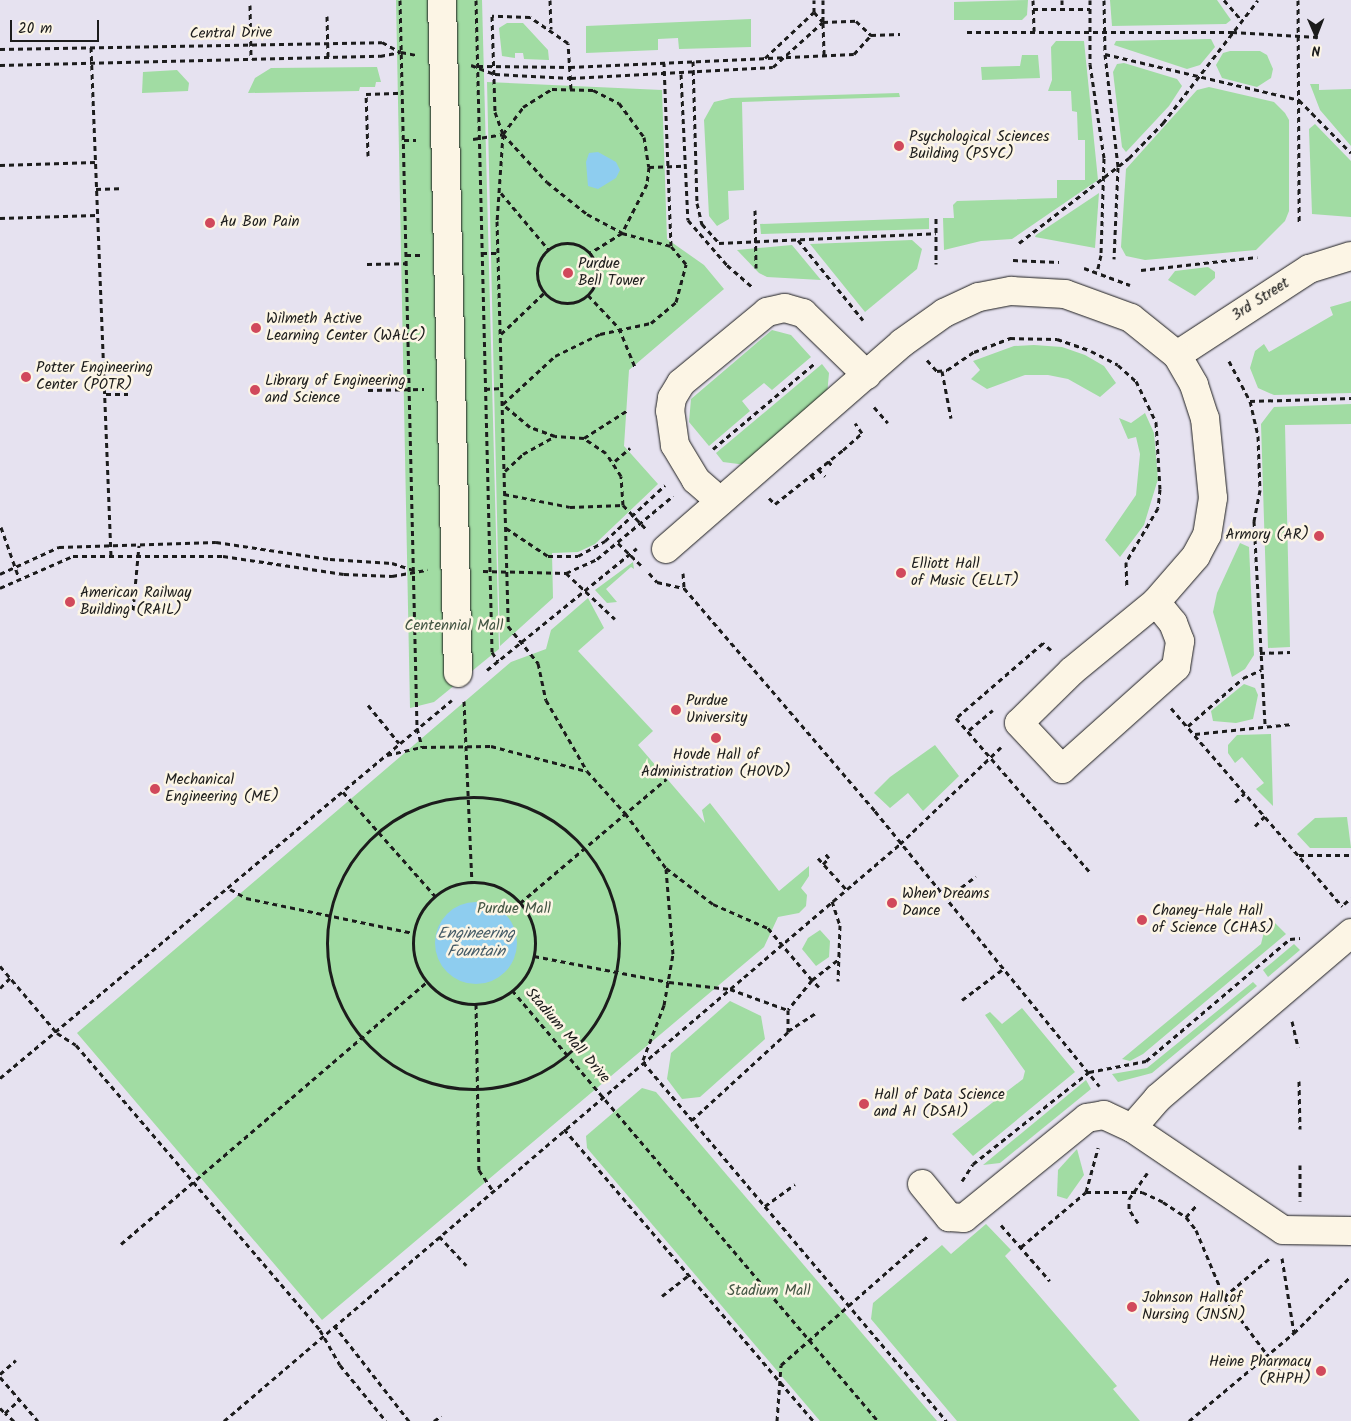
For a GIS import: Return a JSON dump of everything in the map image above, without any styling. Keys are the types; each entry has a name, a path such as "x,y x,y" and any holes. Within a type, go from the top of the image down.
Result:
{"street":[{"path":"442,0 456,570 468,679"},
{"name":"3rd Street","path":"1177,355 1309,269 1351,256"},
{"path":"662,548 720,501 868,388 923,328 978,296 1040,291 1088,299 1131,318 1177,355 1194,384 1205,418 1213,498 1207,534 1196,556 1156,602 1072,671 1019,723 1062,769 1154,689 1176,667 1180,641 1173,623 1156,602"},
{"path":"720,501 696,480 675,445 671,426 672,398 681,383 766,312 785,308 803,313 868,388"},
{"path":"1132,1128 1158,1098 1344,918"},
{"path":"922,1184 949,1217 964,1218 1087,1118 1104,1114 1132,1128 1283,1230 1351,1231"}],"path":[{"path":"400,0 417,728 422,747"},
{"path":"476,0 492,652 498,661"},
{"path":"550,0 551,30"},
{"path":"814,0 814,12 823,22"},
{"path":"823,0 824,55"},
{"path":"1033,0 1034,30"},
{"path":"1062,0 1062,9"},
{"path":"1088,299 1101,255 1104,179 1090,34 1090,0"},
{"path":"1104,0 1105,54 1118,168 1114,259"},
{"path":"1224,0 1242,22"},
{"path":"1018,243 1118,168 1163,124 1258,0"},
{"path":"1298,0 1300,223"},
{"path":"250,5 251,59"},
{"path":"1033,9 1090,9"},
{"path":"766,58 814,12"},
{"path":"327,16 328,57"},
{"path":"503,404 555,356 619,328 651,323 676,302 686,264 671,246 622,232 587,214 548,182 503,134 495,112 492,16 530,17 568,43 571,89"},
{"path":"477,66 494,74 571,78 693,74 774,68 788,57 823,22 856,21 871,35 900,34"},
{"path":"967,32 1034,30 1044,35 1232,32 1318,37"},
{"path":"477,66 494,63 570,67 854,54 871,35"},
{"name":"Central Drive","path":"0,49 382,42 401,52"},
{"path":"91,48 96,215 106,394 111,557"},
{"path":"0,65 328,57 401,52"},
{"path":"1105,54 1198,78 1299,100 1351,153"},
{"path":"693,62 697,203 702,224 719,243 936,234"},
{"path":"664,63 671,246"},
{"path":"681,74 688,220 742,280"},
{"path":"590,253 622,232 639,205 649,167 644,137 619,102 594,90 552,90 523,107 503,134 499,151 501,194 498,221 508,626 538,662 546,700 587,771 625,813 666,868 713,904 761,923 819,988"},
{"path":"368,156 366,94 403,93"},
{"path":"0,165 95,162"},
{"path":"649,167 684,166"},
{"path":"96,189 120,188"},
{"path":"501,194 549,250"},
{"path":"755,210 756,268"},
{"path":"0,218 96,215"},
{"path":"936,218 936,264"},
{"path":"798,240 863,320"},
{"path":"565,243 590,253 597,269 588,294 566,302 545,292 538,270 549,250 565,243"},
{"path":"1141,270 1257,257"},
{"path":"367,264 406,263"},
{"path":"501,334 545,292"},
{"path":"588,294 619,328 635,367"},
{"path":"922,355 938,371 942,371 974,352 1010,338 1057,339 1091,351 1118,365 1136,381 1156,422 1160,489 1158,508 1126,562 1125,592"},
{"path":"713,449 818,361"},
{"path":"1229,361 1250,401 1258,436 1260,490 1254,521 1260,653 1266,725"},
{"path":"942,371 951,418"},
{"path":"868,388 888,423"},
{"path":"368,390 409,389"},
{"path":"106,394 128,394"},
{"path":"1250,401 1351,398"},
{"path":"503,404 530,427 555,436 584,438 615,461 621,476 623,506"},
{"path":"584,438 628,410"},
{"path":"764,492 775,504 862,432 850,418"},
{"path":"504,471 523,454 555,436"},
{"path":"615,461 630,448"},
{"path":"828,461 834,468"},
{"path":"818,469 825,476"},
{"path":"811,475 818,482"},
{"path":"0,588 19,578 73,556 223,556 354,574 392,576 414,570 566,573 597,559 696,480"},
{"path":"506,528 548,556 566,557 594,549 666,485"},
{"path":"504,494 570,507 623,506 633,515 662,548 684,588 947,898 1089,1072 1100,1089"},
{"path":"1,527 19,578"},
{"path":"0,574 59,547 232,542 330,559 392,563 414,570"},
{"path":"133,610 139,557 138,545"},
{"path":"0,1078 230,889 399,744 468,679 498,661 585,587 662,548"},
{"path":"566,573 585,587 615,620"},
{"path":"1035,650 956,718 969,730 1090,871"},
{"path":"1260,653 1290,652"},
{"path":"1188,726 1243,678 1261,670"},
{"path":"468,679 467,745 472,883"},
{"path":"1154,689 1195,734 1342,906 1344,918"},
{"path":"368,705 399,744"},
{"path":"969,730 998,705"},
{"path":"224,1421 492,1188 604,1097 900,844 992,759 1019,723"},
{"path":"1195,734 1266,725 1292,724"},
{"path":"384,756 422,747 467,745 526,753 587,771"},
{"path":"520,903 666,779"},
{"path":"343,792 435,896"},
{"path":"1234,802 1245,793"},
{"path":"469,799 491,800 532,811 569,834 584,849 605,878 617,916 616,972 599,1017 568,1054 526,1078 478,1088 433,1084 413,1076 376,1053 362,1038 347,1017 329,971 331,918 347,870 378,832 430,803 469,799"},
{"path":"1255,826 1265,816"},
{"path":"823,864 829,858 824,852"},
{"path":"1299,855 1351,855"},
{"path":"818,858 846,889"},
{"path":"643,1062 669,982 674,954 666,868"},
{"path":"947,898 976,876"},
{"path":"472,883 505,890 520,903 533,928 534,956 526,975 512,990 495,1000 476,1004 456,1001 426,982 417,964 414,933 425,906 435,896 455,885 472,883"},
{"path":"230,889 246,898 331,918 414,933"},
{"path":"1342,906 1351,898"},
{"path":"832,901 840,925 838,981"},
{"path":"1342,906 1344,918"},
{"path":"777,1421 781,1365 949,1217 965,1172 1089,1072 1146,1061 1290,938 1306,937"},
{"path":"534,956 669,982 730,988 788,1010"},
{"path":"788,1032 788,1010 812,980 839,959"},
{"path":"0,966 57,1033 76,1045 323,1335 340,1366 386,1421"},
{"path":"962,1000 1003,968"},
{"path":"0,988 10,978"},
{"path":"121,1244 426,982"},
{"name":"Stadium Mall Drive","path":"512,990 604,1097"},
{"path":"476,1004 479,1170 492,1188"},
{"path":"692,1120 788,1032 817,1012"},
{"path":"1287,1012 1298,1047"},
{"path":"643,1062 946,1421"},
{"path":"1299,1081 1300,1129"},
{"path":"604,1097 878,1421"},
{"path":"564,1129 813,1421"},
{"path":"1021,1247 1086,1192 1100,1144"},
{"path":"1300,1165 1300,1212"},
{"path":"1138,1223 1129,1209 1132,1191 1150,1168"},
{"path":"765,1206 795,1184"},
{"path":"1086,1192 1132,1191 1163,1202 1186,1217 1204,1247 1224,1298 1266,1356 1284,1377"},
{"path":"1186,1217 1199,1202"},
{"path":"983,1204 1050,1281"},
{"path":"439,1236 466,1265"},
{"path":"1281,1248 1294,1333"},
{"path":"1224,1298 1274,1254"},
{"path":"662,1296 689,1275"},
{"path":"1189,1421 1294,1333 1351,1276"},
{"path":"334,1325 409,1421"},
{"path":"16,1360 0,1376 38,1421"},
{"path":"5,1412 19,1400"},
{"path":"0,1408 14,1421"},
{"path":"805,1421 809,1417"}],"shaded area":[{"name":"Purdue University","path":"0,0 1351,0 1351,1421 0,1421"}],"green space":[{"name":"Centennial Mall","path":"396,0 482,0 499,649 434,702 410,708"},
{"path":"1028,0 1027,15 1022,20 954,20 954,2"},
{"path":"1110,0 1217,0 1231,20 1226,24 1112,26"},
{"path":"751,19 751,47 679,49 678,38 658,39 658,50 586,53 586,26"},
{"path":"507,23 523,23 548,50 549,60 524,59 523,53 515,53 515,58 502,56 499,28"},
{"path":"1211,39 1215,47 1200,65 1187,69 1114,45 1116,41"},
{"path":"1056,41 1084,41 1098,180 1012,239 981,241 944,250 943,218 954,218 953,205 957,201 1057,198 1057,180 1085,180 1085,140 1078,140 1077,112 1072,111 1071,91 1048,91 1052,80 1051,47"},
{"path":"1230,51 1260,51 1267,55 1273,69 1271,78 1257,87 1222,78 1216,65 1223,53"},
{"path":"1022,55 1038,55 1040,78 982,80 981,67 1020,66"},
{"path":"1124,63 1177,79 1182,86 1169,106 1126,152 1122,147 1113,72 1117,64"},
{"path":"377,67 381,82 376,82 375,87 360,87 359,91 248,93 255,78 271,68"},
{"path":"177,70 189,83 188,91 142,93 143,72"},
{"path":"487,82 662,90 667,239 704,265 724,289 629,370 624,446 658,484 595,544 578,552 552,553 553,598 500,646"},
{"path":"1310,84 1319,84 1319,90 1351,89 1351,146 1320,110"},
{"path":"1209,87 1274,102 1289,120 1289,211 1285,221 1256,250 1145,260 1126,256 1121,247 1126,169 1197,90"},
{"path":"899,93 900,97 742,102 744,190 728,191 729,219 717,226 709,216 704,120 714,102 731,98"},
{"path":"1315,124 1351,161 1351,217 1312,214 1309,129"},
{"path":"1099,193 1095,248 1035,237 1036,235"},
{"path":"929,218 929,229 761,234 760,224"},
{"path":"912,240 922,249 917,269 865,312 810,244"},
{"path":"792,245 821,280 767,277 759,273 737,250"},
{"path":"1208,267 1215,272 1215,278 1195,296 1168,280 1175,271"},
{"path":"1351,301 1351,393 1274,395 1258,388 1250,368 1255,351 1264,344 1269,352 1333,315 1330,307"},
{"path":"772,330 791,335 811,357 772,390 764,383 742,401 750,411 709,446 689,422 691,399"},
{"path":"1014,346 1062,347 1085,355 1104,366 1116,383 1100,397 1068,379 1048,375 1025,375 987,389 971,379 980,370 973,361"},
{"path":"822,364 829,373 827,395 746,465 723,462 716,453"},
{"path":"1351,404 1351,424 1285,425 1290,647 1268,648 1261,424 1274,407"},
{"path":"1145,413 1154,433 1158,479 1144,525 1120,557 1105,540 1136,495 1140,454 1136,437 1128,439 1119,418 1131,423"},
{"path":"1240,543 1249,547 1254,655 1245,669 1232,677 1213,612 1217,593"},
{"path":"633,562 634,569 631,567 606,589 617,602 607,603 595,590"},
{"name":"Purdue Mall","path":"588,598 604,628 578,651 653,731 638,745 705,823 702,810 710,803 779,891 809,866 809,876 801,888 807,895 806,906 799,913 778,917 764,947 322,1320 77,1033 511,662 546,649 551,630"},
{"path":"1244,684 1255,688 1258,695 1253,719 1236,723 1213,721 1211,711"},
{"path":"1271,734 1273,806 1256,789 1264,783 1242,757 1235,763 1228,753 1228,745 1237,735"},
{"path":"935,745 959,776 923,811 908,793 890,808 874,793 890,777"},
{"path":"1347,817 1351,848 1310,848 1297,834 1315,818"},
{"path":"1274,922 1286,934 1143,1054 1130,1061 1122,1059 1261,944 1265,928"},
{"path":"820,930 830,941 829,957 816,966 802,949 808,938"},
{"path":"1294,944 1300,950 1268,977 1263,970"},
{"path":"1253,982 1257,986 1152,1073 1118,1082 1112,1074 1147,1068"},
{"path":"730,1001 761,1016 765,1039 700,1097 682,1099 667,1079 671,1053"},
{"path":"1022,1008 1075,1072 973,1156 952,1134 1023,1079 1025,1071 985,1015 990,1012 1002,1024"},
{"path":"1086,1080 1091,1089 1000,1163 983,1165"},
{"name":"Stadium Mall","path":"642,1088 656,1092 937,1421 820,1421 587,1148 586,1136"},
{"path":"1077,1149 1084,1175 1067,1199 1057,1196 1058,1170"},
{"path":"986,1224 1011,1250 1005,1256 1117,1386 1113,1389 1140,1421 957,1421 871,1319 873,1303 942,1245 951,1254"}],"water":[{"path":"598,152 616,162 620,170 616,178 598,189 588,186 586,162 589,153"},
{"name":"Engineering Fountain","path":"476,902 492,905 505,914 514,927 517,943 514,959 505,972 492,981 476,984 460,981 447,972 438,959 435,943 438,927 447,914 460,905"}],"place":[{"name":"Psychological Sciences Building (PSYC)","path":"899,146"},
{"name":"Au Bon Pain","path":"210,223"},
{"name":"Purdue Bell Tower","path":"568,273"},
{"name":"Wilmeth Active Learning Center (WALC)","path":"256,328"},
{"name":"Potter Engineering Center (POTR)","path":"26,377"},
{"name":"Library of Engineering and Science","path":"255,390"},
{"name":"Armory (AR)","path":"1319,536"},
{"name":"Elliott Hall of Music (ELLT)","path":"901,573"},
{"name":"American Railway Building (RAIL)","path":"70,602"},
{"name":"Purdue University","path":"676,710"},
{"name":"Hovde Hall of Administration (HOVD)","path":"716,738"},
{"name":"Mechanical Engineering (ME)","path":"155,789"},
{"name":"When Dreams Dance","path":"892,903"},
{"name":"Chaney-Hale Hall of Science (CHAS)","path":"1142,920"},
{"name":"Hall of Data Science and AI (DSAI)","path":"864,1104"},
{"name":"Johnson Hall of Nursing (JNSN)","path":"1132,1307"},
{"name":"Heine Pharmacy (RHPH)","path":"1321,1371"}]}
